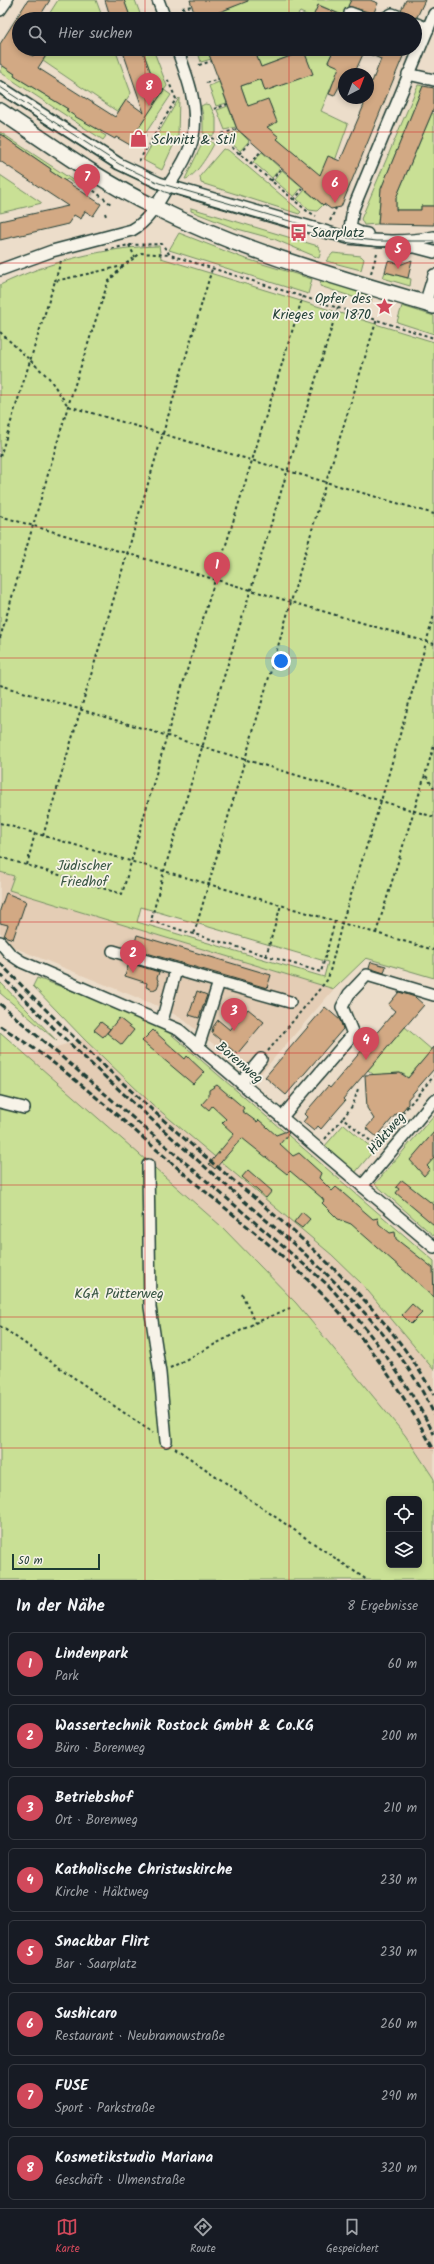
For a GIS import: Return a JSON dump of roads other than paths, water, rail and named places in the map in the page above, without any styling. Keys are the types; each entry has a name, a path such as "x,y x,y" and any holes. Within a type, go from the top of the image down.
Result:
{"main road":[{"path":"0,111 122,190 155,208 247,246 430,305"}],"street":[{"path":"0,10 7,0"},
{"path":"158,0 162,12"},
{"path":"422,42 434,14"},
{"path":"422,26 428,29"},
{"path":"0,270 52,251 132,230 139,226 155,208 187,153 193,136 193,97 179,56"},
{"path":"416,56 357,197 353,209 350,228 361,233 434,236"},
{"path":"408,74 434,80"},
{"path":"0,87 119,164 167,189 348,238 376,241 414,241 434,236"},
{"path":"0,94 116,169 167,189 325,239 377,247 415,247 434,252"},
{"path":"430,305 434,275"},
{"name":"Borenweg","path":"0,942 10,954 22,962 162,1021 179,1030 434,1247"},
{"path":"113,951 290,1002"},
{"path":"162,1021 176,970"},
{"path":"282,1117 353,1034 342,1007 349,994 368,975 434,995"},
{"path":"198,1047 219,982"},
{"path":"241,1083 261,1059"},
{"name":"Häktweg","path":"362,1186 434,1100"},
{"path":"0,1102 24,1108"},
{"path":"148,1165 150,1307 160,1373 166,1441"}],"tram line":[{"path":"0,87 119,164 159,183 348,238 377,241 434,241"},
{"path":"0,94 116,169 165,192 325,239 377,247 409,247"}],"railway":[{"path":"0,963 49,1013 150,1108 267,1208 329,1264 359,1294 386,1325 411,1359 434,1395"},
{"path":"0,974 53,1028 108,1080 311,1259 340,1287 367,1315 392,1346 415,1379 434,1414"},
{"path":"0,1004 328,1285 358,1320 399,1374 434,1434"},
{"path":"0,1026 71,1076 197,1185 266,1242 315,1287 350,1324 381,1364 409,1406 434,1450"}],"place":[{"name":"Kosmetikstudio Mariana","path":"149,106"},
{"name":"Schnitt & Stil","path":"139,139"},
{"name":"FUSE","path":"87,197"},
{"name":"Sushicaro","path":"335,203"},
{"name":"Saarplatz","path":"298,232"},
{"name":"Snackbar Flirt","path":"398,269"},
{"name":"Opfer des Krieges von 1870","path":"384,306"},
{"name":"Lindenpark","path":"217,585"},
{"name":"Wassertechnik Rostock GmbH & Co.KG","path":"133,973"},
{"name":"Betriebshof","path":"234,1031"},
{"name":"Katholische Christuskirche","path":"366,1060"}],"park label":[{"name":"Jüdischer Friedhof","path":"84,874"},
{"name":"KGA Pütterweg","path":"119,1293"}]}
